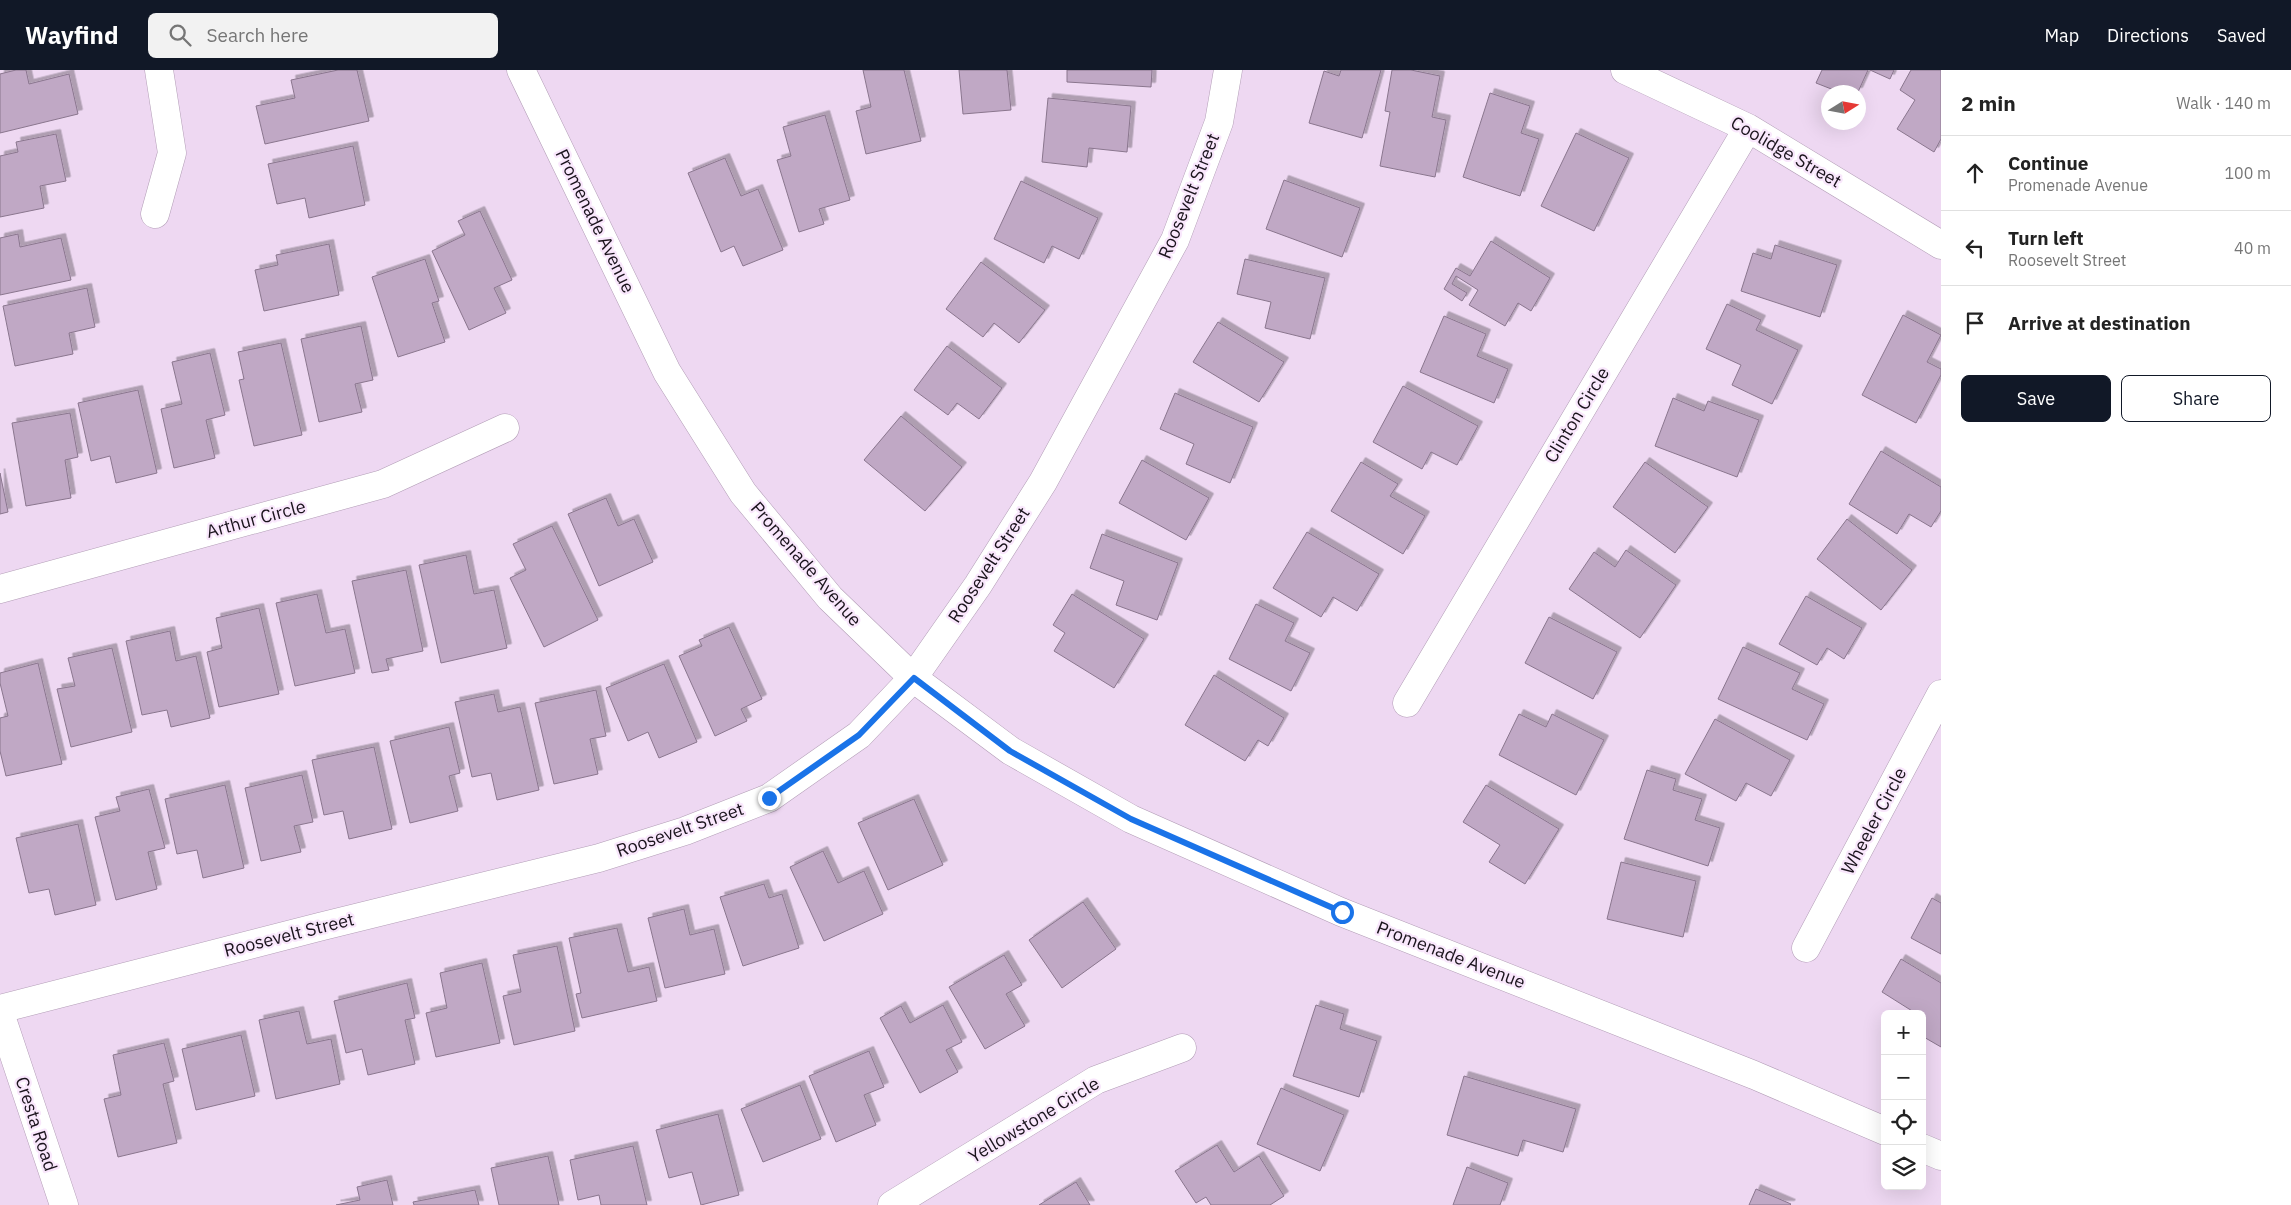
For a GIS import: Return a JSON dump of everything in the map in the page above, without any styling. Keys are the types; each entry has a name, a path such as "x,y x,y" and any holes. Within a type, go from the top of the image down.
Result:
{"street":[{"path":"155,214 172,153 159,70"},
{"name":"Promenade Avenue","path":"522,70 667,372 743,494 830,598 914,678 1010,751 1131,819 1342,912 1754,1074 1881,1129"},
{"name":"Roosevelt Street","path":"0,1011 319,927 599,858 685,831 769,798 859,735 914,678 978,585 1043,482 1175,240 1219,122 1228,70"},
{"name":"Coolidge Street","path":"1625,70 1748,128 1941,245"},
{"name":"Clinton Circle","path":"1407,703 1748,128"},
{"name":"Arthur Circle","path":"0,589 383,484 504,428"},
{"name":"Wheeler Circle","path":"1806,948 1941,694"},
{"name":"Cresta Road","path":"0,1011 64,1205"},
{"name":"Yellowstone Circle","path":"892,1205 922,1198 1096,1080 1182,1048"},
{"path":"1926,1150 1941,1156"}],"building":[{"path":"16,70 26,70 29,84 69,74 78,114 0,133 0,74"},
{"path":"338,70 357,70 369,121 265,144 256,106 295,98 291,80"},
{"path":"863,70 904,70 921,141 866,154 856,111 871,107"},
{"path":"959,70 1007,70 1011,110 963,114"},
{"path":"1067,70 1152,70 1151,87 1067,82"},
{"path":"1341,70 1381,70 1362,138 1309,123 1324,71 1339,76"},
{"path":"1392,70 1411,70 1440,76 1432,117 1446,120 1435,177 1380,166 1390,112 1385,111"},
{"path":"1822,70 1868,70 1861,85 1821,85 1816,83"},
{"path":"1870,70 1894,70 1890,79"},
{"path":"1911,70 1941,70 1941,139 1934,152 1897,129 1915,100 1900,90"},
{"path":"1490,93 1530,106 1521,133 1539,139 1520,196 1463,177"},
{"path":"1048,98 1131,106 1127,152 1089,148 1087,167 1042,162"},
{"path":"825,115 850,200 819,209 824,224 799,232 777,160 791,156 783,127"},
{"path":"1576,133 1629,158 1594,231 1541,206"},
{"path":"56,134 66,181 40,186 44,208 0,217 0,156 18,152 16,142"},
{"path":"353,146 365,205 309,218 305,198 277,204 268,164"},
{"path":"725,158 741,196 758,189 783,250 743,266 734,246 721,252 688,173"},
{"path":"1284,180 1360,208 1342,257 1266,229"},
{"path":"1021,181 1098,218 1079,259 1052,246 1044,263 994,239"},
{"path":"480,211 512,280 494,288 506,313 469,330 432,251 465,235 458,221"},
{"path":"18,234 20,247 61,238 71,280 0,295 0,238"},
{"path":"1491,241 1550,278 1531,311 1518,303 1505,326 1469,305 1478,290 1456,276 1452,284 1467,293 1462,301 1444,289 1456,268 1470,276"},
{"path":"329,244 339,295 264,311 255,270 278,265 276,255"},
{"path":"1775,245 1837,265 1820,317 1741,291 1753,253 1771,259"},
{"path":"425,259 439,301 432,303 445,342 398,357 372,277"},
{"path":"1245,259 1325,278 1310,339 1265,328 1271,302 1237,294"},
{"path":"981,262 1045,310 1019,343 994,323 983,337 946,309"},
{"path":"87,288 95,327 69,333 73,354 15,366 3,306"},
{"path":"1727,304 1761,320 1756,330 1798,350 1772,404 1732,385 1741,365 1706,349"},
{"path":"1903,315 1941,335 1927,362 1941,369 1941,375 1916,423 1862,395"},
{"path":"1444,316 1486,334 1477,356 1508,369 1494,403 1420,372"},
{"path":"1218,322 1284,362 1259,402 1193,362"},
{"path":"361,326 373,380 355,384 362,412 319,422 301,339"},
{"path":"281,343 302,435 254,446 239,380 244,379 238,352"},
{"path":"947,346 1002,388 979,419 957,403 948,415 914,390"},
{"path":"210,353 225,415 206,420 215,458 174,468 161,409 182,404 172,362"},
{"path":"1403,386 1478,426 1457,465 1431,452 1422,469 1373,442"},
{"path":"138,390 157,473 116,483 110,456 91,461 78,403"},
{"path":"1175,393 1253,427 1230,483 1186,464 1194,444 1160,429"},
{"path":"1673,398 1704,411 1708,401 1759,420 1737,477 1655,446"},
{"path":"70,413 78,457 65,460 71,498 26,506 12,423"},
{"path":"901,416 962,467 925,511 864,460"},
{"path":"1881,451 1941,487 1941,511 1931,527 1909,514 1897,534 1849,504"},
{"path":"1142,460 1209,498 1186,540 1119,503"},
{"path":"1361,462 1398,484 1390,496 1425,516 1403,554 1331,511"},
{"path":"1645,462 1708,507 1675,553 1613,507"},
{"path":"0,473 8,512 0,514"},
{"path":"606,498 618,526 634,519 653,562 599,586 568,514"},
{"path":"1847,519 1912,570 1881,610 1817,559"},
{"path":"552,526 598,620 544,647 510,578 526,570 513,544"},
{"path":"1307,532 1379,574 1357,611 1333,597 1321,617 1273,588"},
{"path":"1102,534 1178,563 1157,620 1116,605 1124,581 1090,568"},
{"path":"1626,550 1676,585 1640,638 1569,589 1594,552 1615,567"},
{"path":"466,555 474,594 494,590 507,648 441,663 419,565"},
{"path":"406,570 423,651 386,659 389,670 372,673 352,581"},
{"path":"317,594 326,633 345,629 355,673 295,686 276,603"},
{"path":"1072,594 1144,639 1114,688 1054,651 1065,633 1053,625"},
{"path":"1806,596 1862,628 1844,659 1827,648 1817,665 1779,644"},
{"path":"1256,604 1294,623 1285,641 1310,653 1291,691 1229,659"},
{"path":"259,608 279,694 219,707 207,652 222,648 216,618"},
{"path":"1549,617 1617,652 1593,699 1525,663"},
{"path":"729,627 762,699 741,709 747,721 715,736 679,656 702,646 699,640"},
{"path":"170,631 176,661 196,656 210,718 171,727 167,710 142,715 126,641"},
{"path":"1743,647 1800,673 1792,689 1824,704 1807,740 1718,699"},
{"path":"112,648 132,732 71,747 57,689 75,686 68,658"},
{"path":"38,663 62,764 6,776 0,751 0,718 8,716 0,683 0,673"},
{"path":"664,664 697,742 659,758 648,732 628,741 606,688"},
{"path":"1214,675 1284,718 1268,746 1258,740 1245,761 1185,725"},
{"path":"596,690 606,736 590,739 598,774 554,784 535,703"},
{"path":"494,694 498,712 520,707 539,790 497,800 491,773 472,777 455,702"},
{"path":"1519,714 1546,727 1552,714 1604,740 1576,795 1499,755"},
{"path":"1715,719 1790,760 1771,796 1746,783 1736,801 1685,774"},
{"path":"449,727 460,773 449,776 458,811 410,823 390,741"},
{"path":"374,747 392,829 349,839 343,811 324,815 312,760"},
{"path":"1647,770 1676,779 1673,790 1702,799 1695,820 1720,828 1708,866 1624,839"},
{"path":"302,775 313,822 294,826 301,852 261,861 245,788"},
{"path":"225,785 244,868 203,878 197,850 177,854 165,799"},
{"path":"1486,785 1559,829 1525,884 1489,862 1500,845 1463,822"},
{"path":"149,789 165,848 148,852 157,889 116,900 95,817 120,811 116,797"},
{"path":"914,799 943,865 888,890 858,823"},
{"path":"78,824 96,905 55,915 49,889 29,893 16,838"},
{"path":"823,851 838,883 864,871 883,914 824,941 790,867"},
{"path":"1621,862 1696,881 1683,937 1607,919"},
{"path":"764,884 769,898 782,894 799,948 743,966 720,897"},
{"path":"1932,898 1941,903 1941,954 1911,938"},
{"path":"1083,902 1116,949 1062,988 1029,940"},
{"path":"684,909 690,935 714,929 725,974 665,988 648,918"},
{"path":"617,928 628,972 649,967 657,1001 582,1018 576,994 581,993 569,938"},
{"path":"557,946 575,1031 514,1045 503,996 521,992 513,955"},
{"path":"1004,955 1022,985 1006,994 1025,1026 985,1049 949,987"},
{"path":"1901,959 1941,983 1941,1047 1926,1038 1926,1010 1911,1010 1882,992"},
{"path":"482,963 500,1043 436,1057 426,1013 447,1008 440,973"},
{"path":"407,983 415,1018 405,1020 415,1064 368,1075 362,1049 346,1053 334,1001"},
{"path":"943,1005 962,1042 946,1050 958,1072 920,1093 880,1018 901,1006 910,1023"},
{"path":"1316,1005 1344,1014 1340,1029 1377,1041 1359,1097 1293,1076"},
{"path":"299,1011 307,1044 331,1039 340,1084 276,1099 259,1020"},
{"path":"241,1035 255,1096 196,1110 182,1049"},
{"path":"164,1043 174,1081 163,1084 177,1143 118,1157 104,1099 121,1095 113,1055"},
{"path":"869,1051 884,1087 864,1095 876,1125 836,1142 809,1076"},
{"path":"1464,1076 1576,1109 1563,1152 1523,1140 1518,1156 1447,1135"},
{"path":"800,1085 821,1139 763,1162 741,1109"},
{"path":"1281,1088 1344,1115 1320,1171 1257,1144"},
{"path":"718,1114 739,1195 701,1205 692,1172 669,1178 656,1130"},
{"path":"1217,1145 1234,1172 1259,1156 1284,1196 1270,1205 1211,1205 1206,1197 1196,1203 1175,1171"},
{"path":"633,1146 647,1205 601,1205 599,1195 578,1200 570,1160"},
{"path":"548,1156 559,1205 499,1205 491,1168"},
{"path":"1467,1167 1508,1183 1500,1205 1453,1205"},
{"path":"387,1180 393,1205 336,1205 360,1200 357,1187"},
{"path":"1076,1182 1090,1205 1039,1205"},
{"path":"1756,1189 1791,1204 1749,1205"},
{"path":"475,1190 479,1205 414,1205 413,1202"}],"route":[{"path":"769,798 859,735 914,678 1010,751 1131,819 1342,912"}]}
